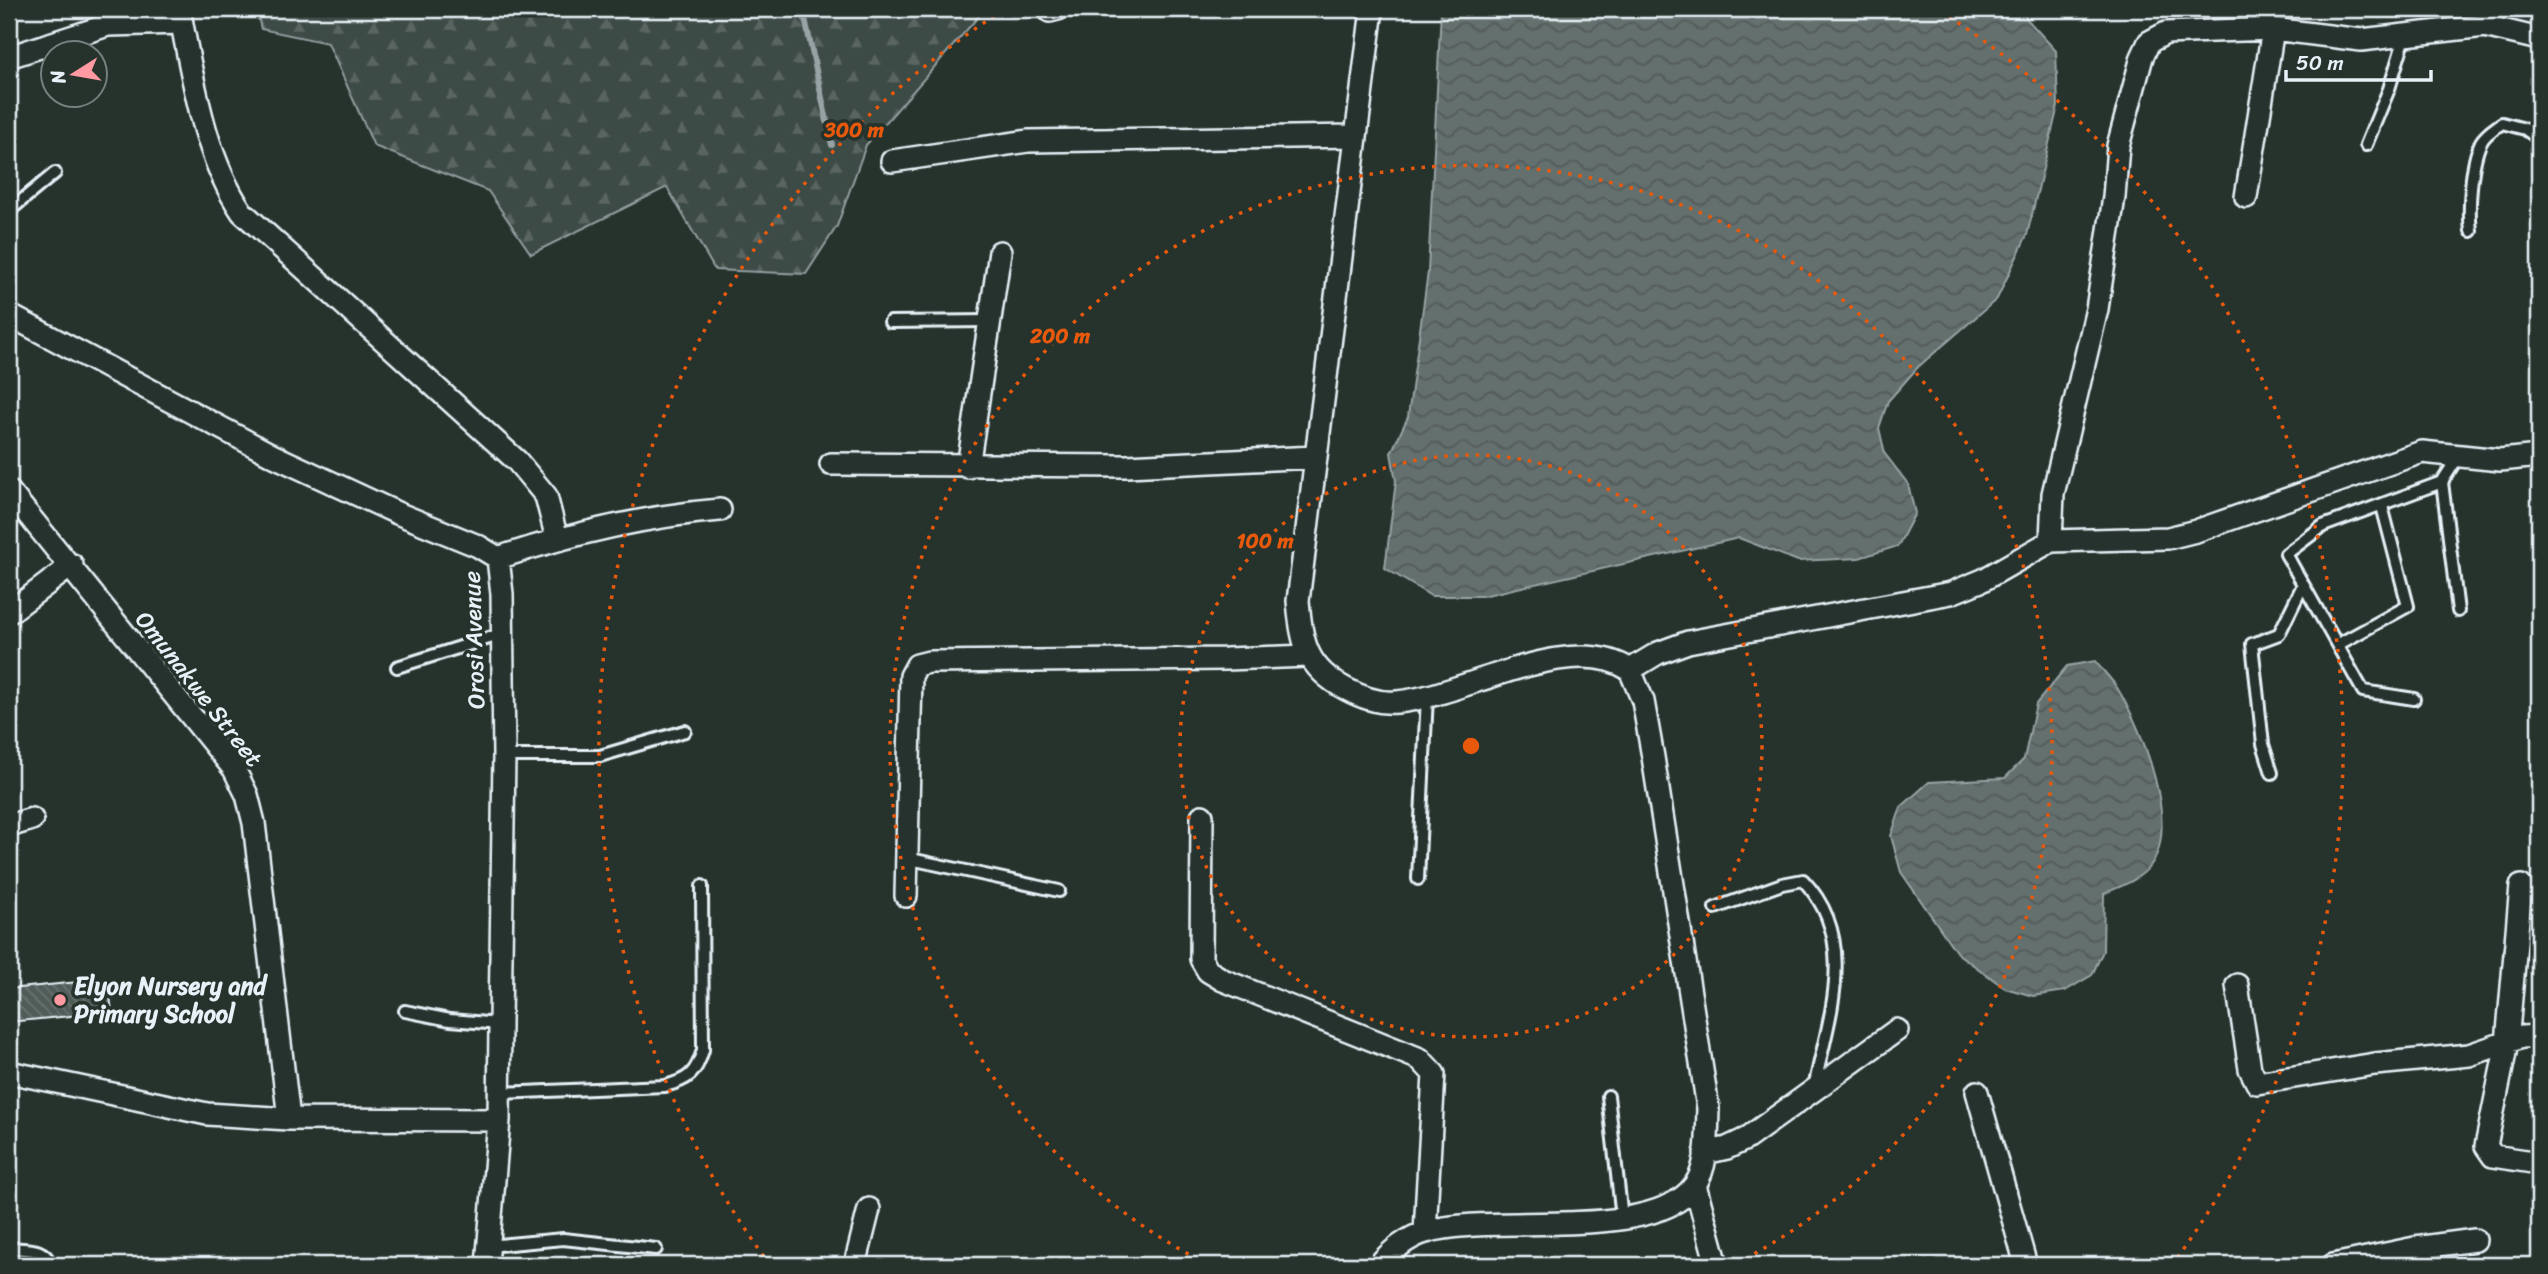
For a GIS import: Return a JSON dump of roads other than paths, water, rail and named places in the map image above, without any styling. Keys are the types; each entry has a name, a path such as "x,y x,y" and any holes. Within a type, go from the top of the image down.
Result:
{"street":[{"path":"1372,9 1354,136 1298,601 1301,636 1308,656 1320,672 1363,698 1395,703 1560,660 1608,660 1630,670 1643,701 1647,723 1708,1108 1705,1153 1695,1185 1677,1201 1622,1218 1467,1226 1425,1232 1404,1243 1378,1265"},
{"path":"9,57 108,25 181,16 211,149 225,186 242,212 517,461 546,496 557,539"},
{"path":"2051,541 2053,494 2097,309 2114,197 2118,146 2142,57 2149,42 2166,33 2273,29 2361,40 2405,37 2463,18 2539,39"},
{"path":"2246,197 2273,29"},
{"path":"892,161 1028,141 1354,136"},
{"path":"968,467 1000,252"},
{"name":"Orosi Avenue","path":"9,316 272,454 397,513 478,546 498,558 504,756 499,1120 488,1256"},
{"path":"1630,670 1658,653 1688,642 1951,593 1983,580 2051,541 2168,538 2221,523 2422,452 2500,460 2539,456"},
{"path":"831,464 1126,466 1315,457"},
{"name":"Omunakwe Street","path":"9,491 72,565 117,628 234,769 247,795 263,884 289,1119"},
{"path":"498,558 557,539 657,515 720,510"},
{"path":"10,612 72,565"},
{"path":"906,896 911,676 920,664 1308,656"},
{"path":"1202,816 1201,959 1208,971 1248,991 1420,1059 1434,1074 1425,1232"},
{"path":"9,826 32,819"},
{"path":"2521,886 2507,1043 2486,1146 2493,1156 2539,1163"},
{"path":"2237,985 2250,1069 2257,1083 2375,1065 2469,1055 2522,1037 2539,1036"},
{"path":"1705,1153 1727,1148 1746,1139 1897,1030"},
{"path":"9,1072 207,1114 289,1119 499,1120"},
{"path":"1977,1092 2026,1265"},
{"path":"1695,1185 1717,1265"},
{"path":"855,1265 869,1209"},
{"path":"2333,1265 2415,1248 2475,1240"}],"lane":[{"path":"2366,145 2389,89 2405,37"},
{"path":"2471,232 2469,213 2475,163 2481,142 2502,123 2525,129 2539,139"},
{"path":"9,211 55,173"},
{"path":"890,322 990,321"},
{"path":"2414,699 2363,691 2286,554 2323,526 2442,482 2459,454"},
{"path":"2442,482 2458,611"},
{"path":"2337,645 2407,607 2382,506"},
{"path":"2272,773 2263,744 2252,644 2279,634 2303,585"},
{"path":"397,667 502,634"},
{"path":"1418,879 1427,696"},
{"path":"504,756 600,756 685,731"},
{"path":"906,858 1059,891"},
{"path":"1715,908 1782,884 1803,880 1818,895 1833,931 1837,981 1814,1091"},
{"path":"499,1093 665,1086 691,1077 698,1068 703,1050 702,886"},
{"path":"405,1011 450,1020 500,1024"},
{"path":"1608,1096 1622,1218"},
{"path":"488,1256 563,1239 656,1249"},
{"path":"9,1248 40,1251 48,1256 51,1265"}],"water":[{"path":"1441,9 2018,9 2056,51 2058,106 2027,235 1997,299 1918,367 1888,401 1879,428 1885,454 1908,484 1915,513 1898,546 1859,558 1798,561 1739,538 1482,596 1431,596 1385,568 1396,481 1391,453 1408,417 1428,272"},
{"path":"2095,661 2119,691 2147,753 2160,803 2159,849 2150,866 2140,876 2104,894 2103,951 2092,975 2065,991 2033,996 2005,988 1957,953 1901,872 1891,836 1901,807 1929,782 2005,778 2024,759 2036,704 2067,666"}],"waterway":[{"path":"803,9 832,145"}],"place":[{"name":"Elyon Nursery and Primary School","path":"60,1000"}]}
